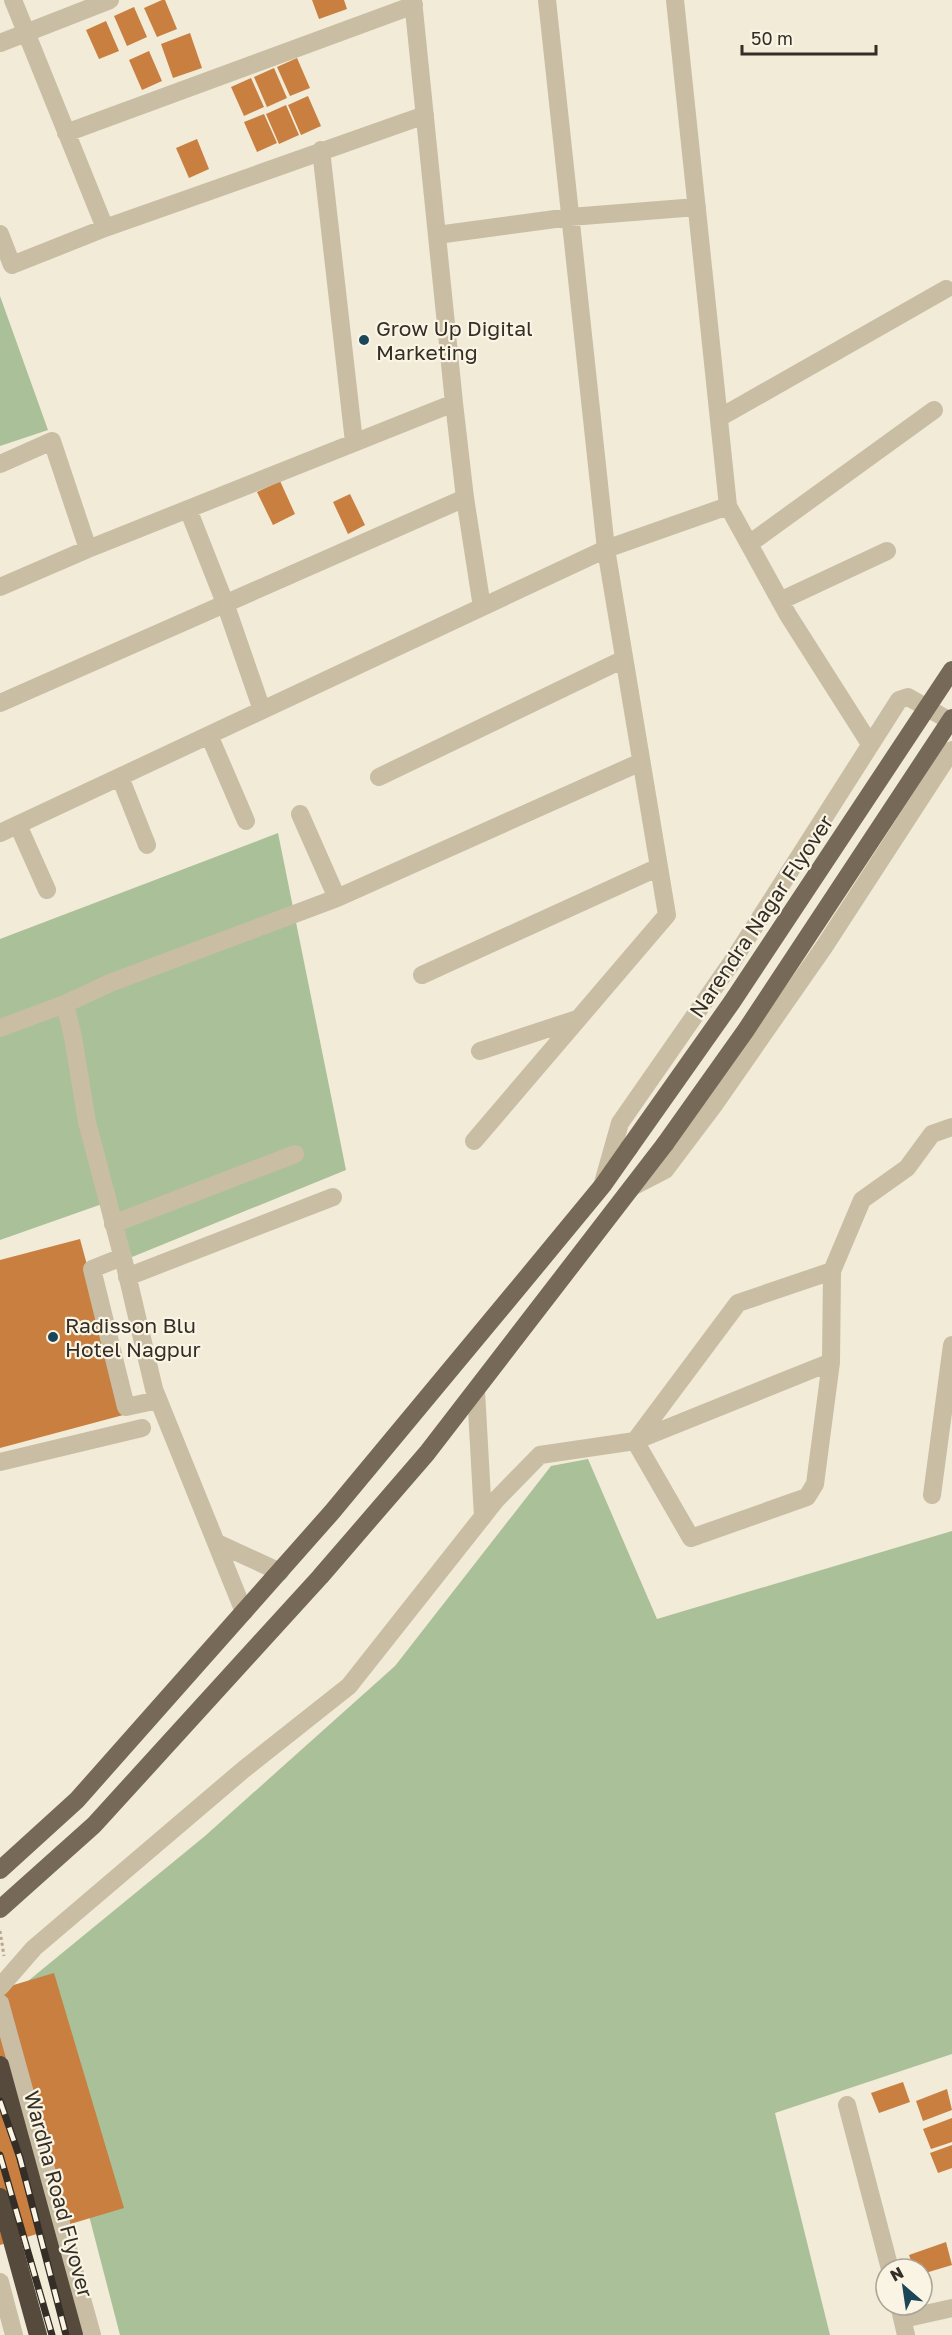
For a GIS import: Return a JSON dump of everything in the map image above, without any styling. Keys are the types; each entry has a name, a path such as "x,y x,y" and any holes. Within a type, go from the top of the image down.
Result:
{"highway":[{"name":"Wardha Road Flyover","path":"0,2065 74,2335"},
{"path":"0,2197 38,2335"}],"main road":[{"name":"Narendra Nagar Flyover","path":"0,1870 77,1800 280,1572 355,1485 603,1185 732,1002 952,670"},
{"path":"0,1909 94,1825 327,1568 427,1453 665,1144 746,1030 952,720"}],"street":[{"path":"13,0 105,228"},
{"path":"0,43 110,0"},
{"path":"474,1141 667,915 606,549 547,0"},
{"path":"675,0 728,506 780,601 870,744"},
{"path":"66,134 414,2 454,403 465,498 482,607"},
{"path":"0,234 12,265 105,228 425,115"},
{"path":"321,150 354,442"},
{"path":"437,235 570,217 697,207"},
{"path":"719,418 946,289"},
{"path":"0,587 88,549 454,403"},
{"path":"749,544 934,410"},
{"path":"0,464 52,441 88,549"},
{"path":"0,703 465,498"},
{"path":"0,833 606,549 728,506"},
{"path":"188,509 225,603 262,710"},
{"path":"780,601 887,551"},
{"path":"379,777 624,659"},
{"path":"603,1185 620,1123 804,852 899,700 908,698 952,720"},
{"path":"209,735 246,821"},
{"path":"632,1187 665,1170 714,1105 824,947 952,750"},
{"path":"0,1028 65,1004 110,983 337,898 641,762"},
{"path":"120,777 147,845"},
{"path":"300,814 337,898"},
{"path":"18,825 47,890"},
{"path":"422,975 659,867"},
{"path":"65,1004 73,1037 87,1122 158,1400 244,1612"},
{"path":"480,1051 579,1018"},
{"path":"635,1441 691,1538 807,1497 814,1484 831,1362 832,1271 862,1200 907,1168 932,1134 952,1127"},
{"path":"113,1224 295,1154"},
{"path":"127,1277 333,1197"},
{"path":"122,1257 92,1269 126,1407 158,1400"},
{"path":"635,1441 738,1303 832,1271"},
{"path":"932,1495 946,1436 952,1345"},
{"path":"0,1987 34,1948 243,1770 349,1686 483,1517 540,1455 635,1441 831,1362"},
{"path":"476,1390 483,1517"},
{"path":"0,1462 142,1428"},
{"path":"217,1543 280,1572"},
{"path":"0,2003 92,2335"},
{"path":"847,2105 887,2257"},
{"path":"0,2282 14,2335"},
{"path":"903,2320 952,2308"}],"green space":[{"path":"0,296 48,430 0,446"},
{"path":"278,833 346,1170 132,1257 105,1203 0,1240 0,939"},
{"path":"588,1459 657,1619 952,1531 952,2054 775,2113 830,2335 120,2335 28,1981 205,1836 395,1666 551,1466"}],"building":[{"path":"165,0 177,29 157,37 144,8"},
{"path":"312,0 344,0 347,9 319,19"},
{"path":"134,7 147,37 127,46 114,16"},
{"path":"106,21 119,51 99,59 86,30"},
{"path":"190,33 202,68 173,78 161,44"},
{"path":"149,51 162,81 142,90 129,60"},
{"path":"297,58 310,88 290,96 277,67"},
{"path":"274,68 287,98 267,107 254,77"},
{"path":"251,78 264,107 244,116 231,87"},
{"path":"308,96 321,126 301,135 288,105"},
{"path":"286,105 299,135 279,144 266,114"},
{"path":"264,114 277,143 257,152 244,122"},
{"path":"197,139 209,169 189,178 176,148"},
{"path":"280,481 295,514 273,525 257,492"},
{"path":"350,494 365,525 348,534 333,502"},
{"name":"Radisson Blu Hotel Nagpur","path":"80,1239 127,1414 0,1448 0,1260"},
{"path":"54,1973 124,2208 0,2245 0,1989"},
{"path":"903,2082 910,2102 879,2113 871,2093"},
{"path":"947,2089 952,2110 923,2121 916,2101"},
{"path":"952,2118 952,2142 931,2149 923,2129"},
{"path":"952,2145 952,2168 938,2173 930,2153"},
{"path":"946,2242 952,2265 934,2270 934,2257 910,2257 909,2255"}],"railway":[{"path":"0,2101 20,2158 66,2335"},
{"path":"0,2155 52,2335"}],"place":[{"name":"Grow Up Digital Marketing","path":"364,340"},
{"name":"Radisson Blu Hotel Nagpur","path":"53,1337"}]}
